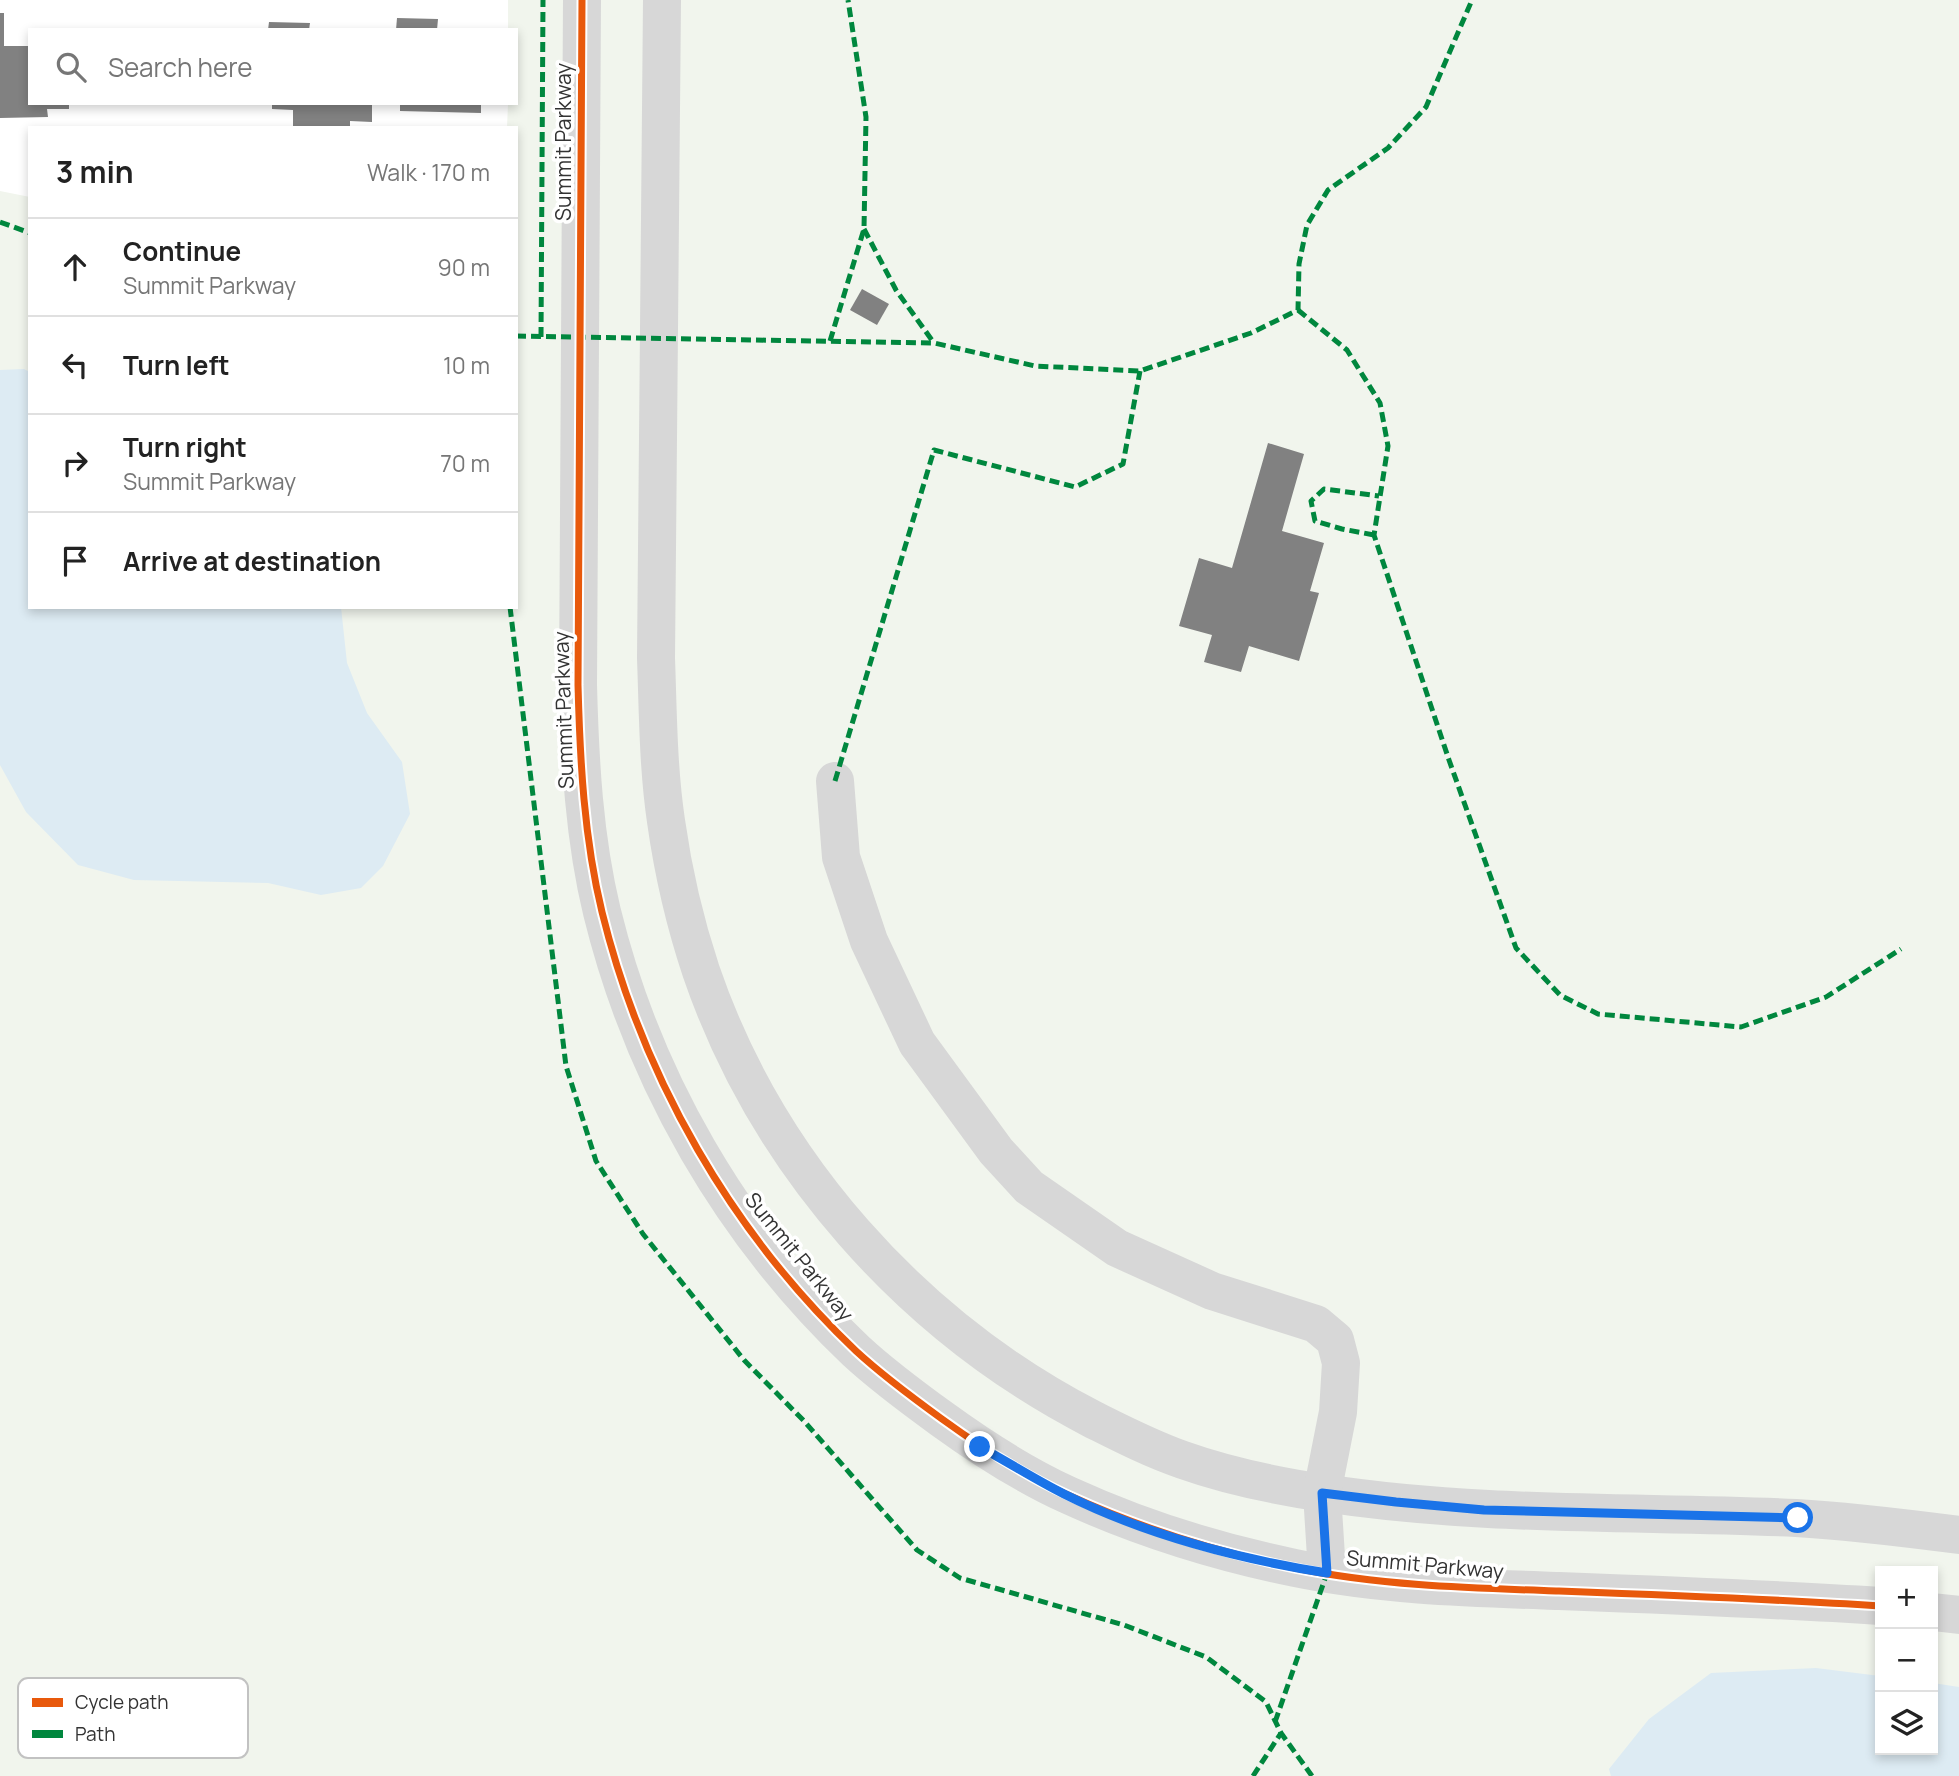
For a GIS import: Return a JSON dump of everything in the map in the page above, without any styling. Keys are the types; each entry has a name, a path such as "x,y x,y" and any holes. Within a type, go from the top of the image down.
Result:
{"street":[{"name":"Summit Parkway","path":"582,0 578,685 580,753 589,844 602,911 623,987 652,1060 699,1155 754,1237 817,1311 859,1353 899,1388 980,1447 1064,1494 1183,1540 1293,1568 1371,1581 1436,1587 1875,1606"},
{"path":"662,0 656,658 660,767 666,821 680,897 701,970 724,1030 776,1129 831,1206 894,1276 970,1342 1049,1396 1134,1441 1235,1476 1322,1493 1484,1510 1798,1518 1959,1535"},
{"path":"835,781 841,857 869,941 917,1043 996,1151 1029,1187 1117,1248 1212,1291 1316,1324 1335,1340 1341,1363 1338,1412 1322,1493 1327,1573"},
{"path":"1938,1613 1959,1615"}],"shaded area":[{"path":"508,0 1959,0 1959,1776 0,1776 0,191 28,197 28,609 518,609 518,126 507,126 508,105 518,105 518,28 508,28"},
{"path":"0,370 28,371 28,609 341,609 347,663 367,713 402,762 410,814 383,866 361,888 321,895 268,883 134,880 78,865 26,812 0,765"},
{"path":"1816,1668 1875,1675 1875,1755 1938,1755 1938,1684 1959,1687 1959,1776 1611,1776 1609,1769 1649,1719 1711,1673"}],"building":[{"path":"0,13 4,13 4,46 28,46 28,105 69,105 69,109 47,109 48,117 0,118"},
{"path":"397,18 438,19 437,28 396,28"},
{"path":"269,22 310,23 309,28 268,28"},
{"path":"272,105 372,105 372,122 350,121 350,126 293,126 293,110 272,109"},
{"path":"400,105 481,105 481,113 400,111"},
{"path":"862,289 889,304 877,325 850,310"},
{"path":"1268,443 1304,454 1282,531 1324,543 1310,591 1319,593 1299,661 1249,646 1241,672 1204,662 1212,635 1179,626 1199,558 1232,568"}],"marked path":[{"path":"541,337 543,0"},
{"path":"830,341 864,229 866,117 848,0"},
{"path":"518,336 934,343 1035,366 1140,371 1251,333 1298,310 1299,264 1307,225 1328,190 1388,148 1426,107 1472,0"},
{"path":"0,222 28,232"},
{"path":"864,229 896,290 934,343"},
{"path":"1298,310 1347,350 1380,403 1388,446 1374,535 1449,760 1516,948 1560,995 1598,1014 1741,1027 1826,997 1901,949"},
{"path":"835,781 934,450 1075,487 1123,464 1140,371"},
{"path":"1374,535 1315,521 1311,501 1324,489 1379,496"},
{"path":"510,609 566,1066 596,1161 643,1234 744,1360 804,1421 917,1550 960,1578 1124,1625 1206,1657 1266,1702 1281,1733 1312,1776"},
{"path":"1275,1722 1327,1573"},
{"path":"1253,1776 1281,1733"}],"cycle path":[{"path":"582,0 578,685 582,771 591,856 602,912 620,974 668,1093 698,1150 732,1204 770,1256 811,1305 856,1351 898,1386 972,1440 1019,1470 1068,1495 1179,1538 1295,1568 1360,1579 1459,1587 1875,1606"}],"route":[{"path":"980,1447 1064,1494 1183,1540 1293,1568 1327,1573 1322,1493 1484,1510 1798,1518"}]}
